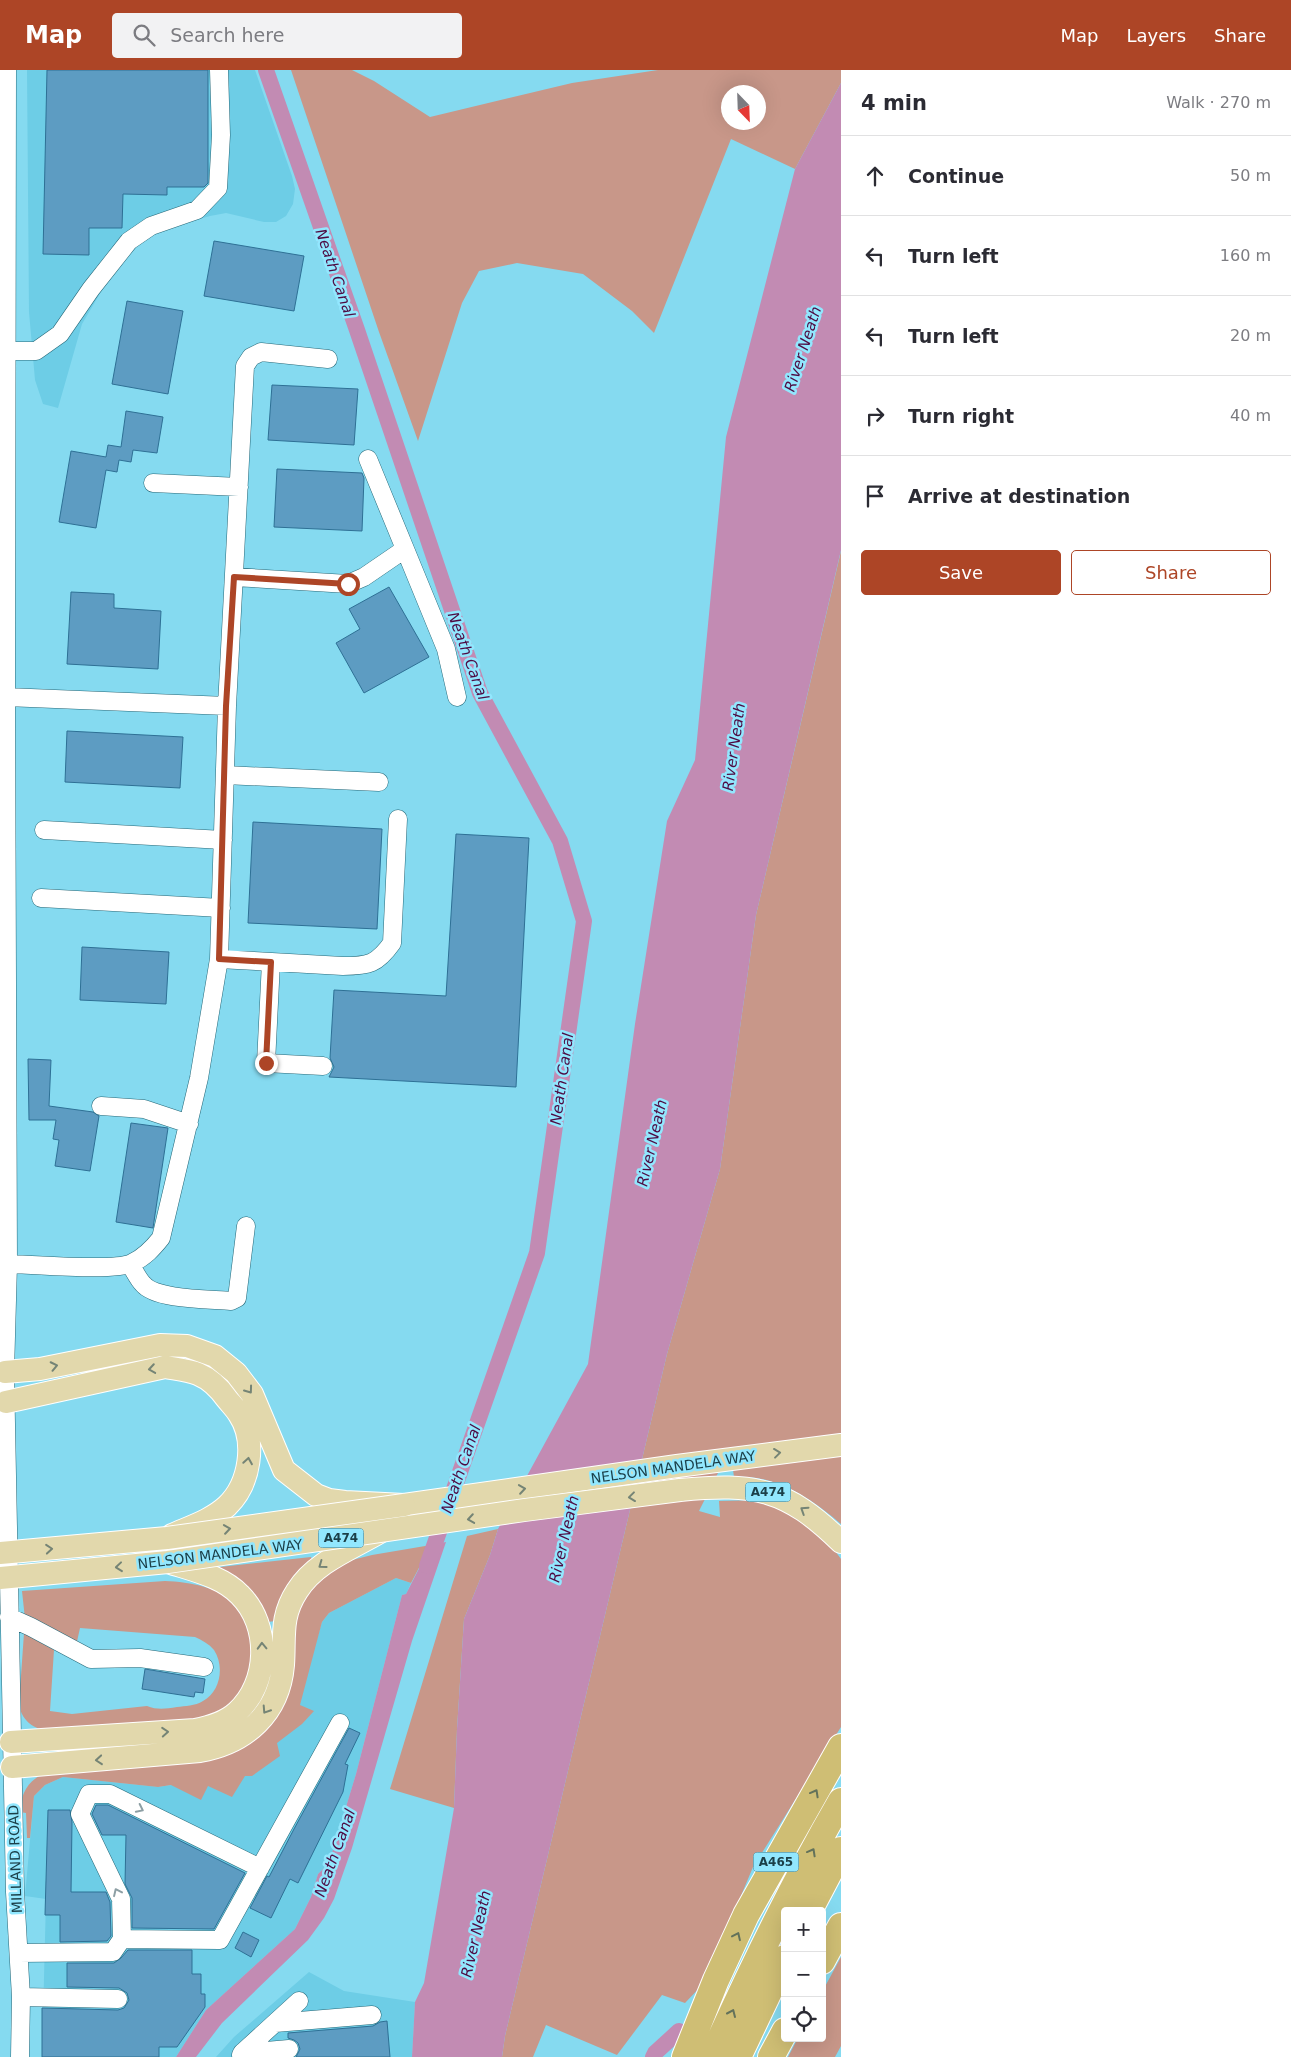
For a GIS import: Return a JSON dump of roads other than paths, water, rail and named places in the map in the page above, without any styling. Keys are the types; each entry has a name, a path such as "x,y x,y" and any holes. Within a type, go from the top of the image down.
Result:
{"highway":[{"name":"A465","path":"685,2057 716,1980 746,1915 841,1746"},
{"name":"A465","path":"712,2057 748,1975 809,1857 841,1801"},
{"path":"810,1907 841,1850"},
{"path":"826,1954 841,1926"},
{"path":"738,2057 781,1966"},
{"path":"771,2057 781,2039"}],"main road":[{"path":"6,1372 40,1369 160,1345 187,1346 215,1356 236,1373 252,1394 284,1470 299,1484 316,1495 329,1500 404,1505"},
{"path":"6,1402 165,1367 200,1375 219,1388 240,1415 248,1434 249,1455 243,1482 227,1506 210,1517 167,1538"},
{"name":"NELSON MANDELA WAY","path":"0,1553 167,1538 677,1466 841,1445"},
{"name":"NELSON MANDELA WAY","path":"0,1578 168,1562 525,1510 680,1490 740,1487 769,1492 798,1506 819,1520 841,1542"},
{"path":"11,1742 198,1741 216,1749 233,1742 258,1722 276,1694 281,1680 284,1623 288,1606 297,1591 307,1578 322,1565 380,1532"},
{"path":"12,1767 198,1741 215,1726 227,1720 247,1701 258,1678 262,1648 261,1635 252,1610 241,1595 215,1578 168,1562"}],"street":[{"name":"MILLAND ROAD","path":"7,70 6,697 8,1264 6,1402 11,1742 15,1892 21,1997 20,2057"},
{"path":"6,351 36,351 60,334 129,241 151,226 197,210 218,188 221,135 219,70"},
{"path":"8,1264 110,1267 130,1264 148,1254 162,1238 206,1045 219,959 226,706 245,366 251,357 261,352 328,359"},
{"path":"368,459 446,649 457,697"},
{"path":"154,483 239,487"},
{"path":"234,577 348,584 364,577 405,549"},
{"path":"6,697 226,706"},
{"path":"225,775 379,782"},
{"path":"219,959 362,966 381,958 392,943 398,819"},
{"path":"44,830 223,840"},
{"path":"41,898 221,908"},
{"path":"271,962 266,1063 323,1066"},
{"path":"102,1106 144,1109 189,1124"},
{"path":"130,1264 143,1285 152,1291 169,1295 231,1301 237,1298 246,1226"},
{"path":"9,1618 31,1626 91,1659 140,1658 204,1667"},
{"path":"122,1939 220,1940 340,1723"},
{"path":"19,1953 114,1952 122,1939 121,1899 80,1814 89,1794 110,1794 260,1868"},
{"path":"21,1997 118,1998"},
{"path":"240,2055 300,2001"},
{"path":"275,2023 372,2015"},
{"path":"240,2055 289,2049"}],"water":[{"name":"River Neath","path":"841,83 841,550 756,915 720,1169 667,1354 505,2036 502,2057 412,2057 415,2002 424,1983 454,1808 464,1619 490,1555 498,1529 588,1364 635,1024 667,821 695,760 726,437 795,169"},
{"path":"446,1542 412,1641 352,1848 334,1899 324,1918 308,1940 222,2023 196,2057 176,2057 206,2010 295,1929 311,1897 318,1874 329,1863 356,1774 402,1595 406,1594 431,1545"}],"waterway":[{"name":"Neath Canal","path":"266,70 357,330 480,693 560,841 584,921 537,1253 427,1566"},
{"path":"653,2057 679,2031"}]}
